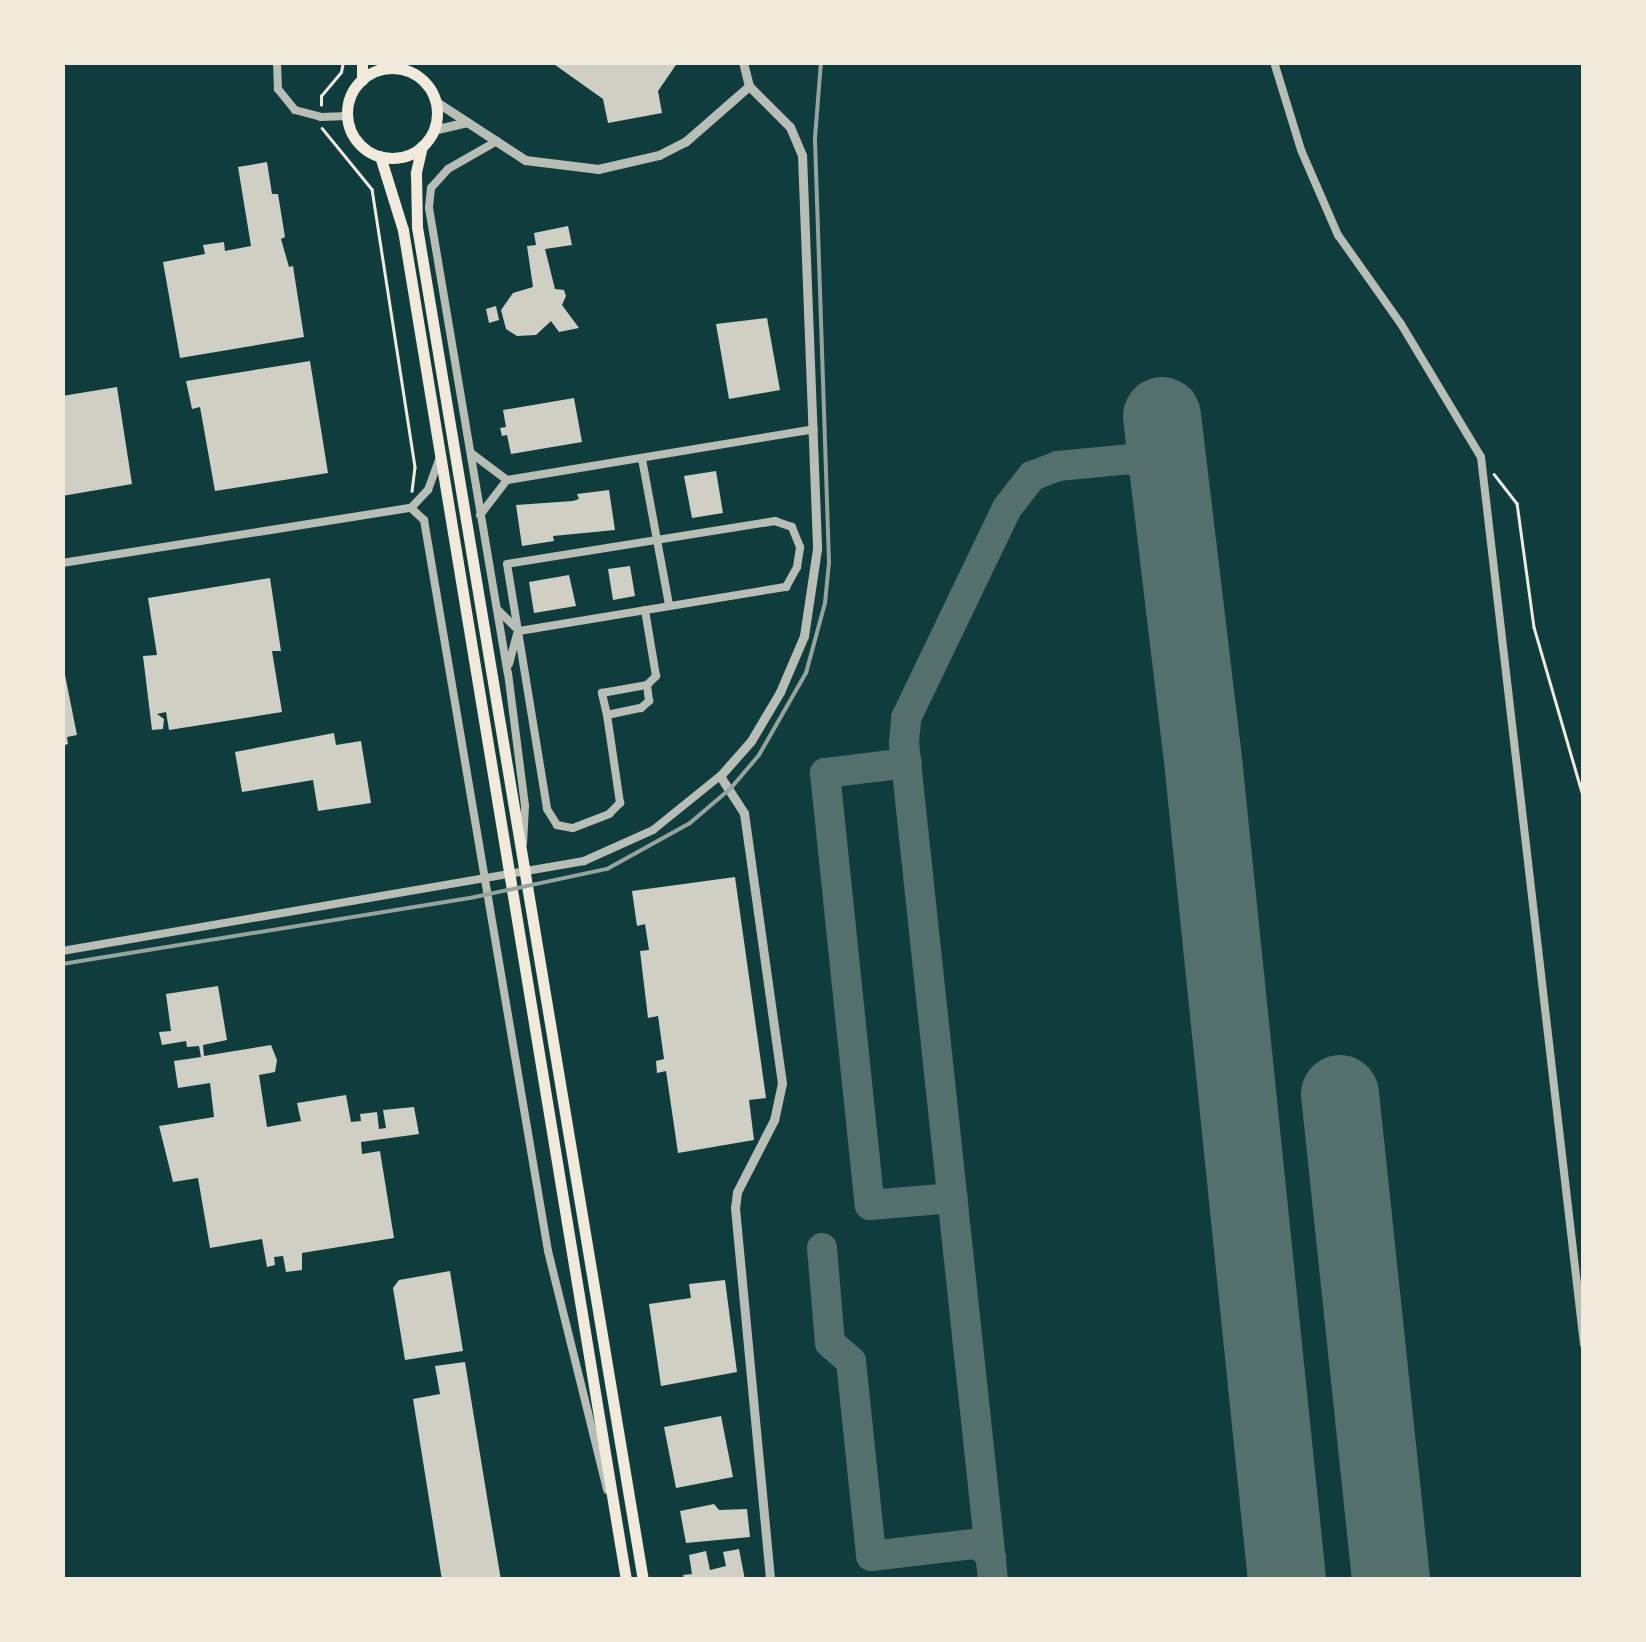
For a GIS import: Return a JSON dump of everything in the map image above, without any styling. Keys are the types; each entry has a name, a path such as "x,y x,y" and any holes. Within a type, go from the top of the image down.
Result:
{"main road":[{"path":"362,62 362,80"},
{"path":"422,146 403,156 380,156 357,141 346,116 349,100 362,80 381,69 401,66 423,81 435,101 433,130 422,146 416,173 417,227 643,1580"},
{"path":"380,156 403,230 626,1580"}],"street":[{"path":"277,62 278,88 295,110 321,117 346,116"},
{"path":"62,951 584,861 653,830 720,776 751,741 780,692 804,636 817,549 802,155 790,128 749,86 743,62"},
{"path":"1274,62 1315,189 1338,235 1401,324 1480,457 1584,1344"},
{"path":"435,101 525,160 598,169 629,164 685,142 749,86"},
{"path":"433,130 467,122"},
{"path":"497,142 448,169 430,188 429,208 508,673 525,806 523,857"},
{"path":"480,515 506,480 814,430"},
{"path":"469,451 506,480"},
{"path":"62,564 411,508 428,490 440,455"},
{"path":"642,459 669,605"},
{"path":"411,508 424,520 548,1251 614,1514"},
{"path":"519,630 786,586 797,567 800,547 792,527 775,520 508,564 547,809 557,825 572,828 608,814 620,803 602,693 647,685 656,676 644,610"},
{"path":"496,607 519,630"},
{"path":"508,673 519,630"},
{"path":"606,715 642,708 649,701 647,685"},
{"path":"720,776 744,813 782,1083 774,1120 737,1192 735,1208 770,1580"}],"path":[{"path":"342,62 340,72 322,96 322,133 360,168 372,188 416,467 411,508"},
{"path":"1480,457 1517,503 1534,627 1584,799"}],"building":[{"path":"551,62 678,62 658,91 662,113 608,123 603,99"},
{"path":"267,162 272,194 278,194 285,237 281,239 289,267 293,266 304,337 180,358 163,262 205,254 203,245 224,242 225,251 251,246 238,167"},
{"path":"568,226 572,245 545,249 555,289 564,290 562,305 579,328 559,332 551,321 536,335 517,336 506,329 501,310 513,293 533,287 527,246 536,245 534,233"},
{"path":"496,306 499,320 489,323 486,309"},
{"path":"767,318 780,390 729,399 716,324"},
{"path":"310,361 328,473 215,491 200,407 192,409 186,381"},
{"path":"117,387 132,484 62,496 62,396"},
{"path":"574,398 582,442 511,454 507,435 502,436 500,428 506,427 503,410"},
{"path":"716,471 723,513 692,518 684,476"},
{"path":"609,490 615,530 553,536 554,541 522,546 516,505 573,501 579,499 577,494"},
{"path":"630,566 635,596 613,600 608,569"},
{"path":"569,575 576,606 534,613 529,582"},
{"path":"270,578 281,651 272,651 282,712 169,730 166,712 157,714 164,719 163,729 152,730 143,656 157,655 148,598"},
{"path":"62,660 77,735 67,737 68,744 62,746"},
{"path":"334,733 336,745 361,741 371,803 318,811 313,780 242,792 235,752"},
{"path":"735,877 766,1098 749,1100 754,1140 678,1153 666,1071 657,1073 656,1061 664,1059 658,1016 648,1018 640,951 649,950 645,924 637,926 632,891"},
{"path":"218,986 227,1040 203,1045 204,1056 271,1045 277,1060 275,1072 259,1075 267,1127 301,1121 297,1103 346,1095 351,1122 361,1121 360,1114 377,1112 379,1129 386,1128 383,1110 414,1107 419,1134 361,1142 362,1154 380,1151 394,1238 302,1253 302,1270 286,1272 283,1256 274,1257 275,1265 267,1267 262,1239 210,1248 198,1178 173,1182 159,1126 214,1117 210,1083 178,1088 174,1061 201,1057 199,1046 187,1047 186,1041 162,1045 159,1032 171,1031 166,994"},
{"path":"450,1271 463,1351 405,1360 393,1288 399,1280"},
{"path":"725,1280 737,1372 661,1386 649,1304 691,1298 689,1284"},
{"path":"465,1362 501,1580 442,1580 413,1399 440,1394 435,1366"},
{"path":"721,1416 733,1477 676,1488 664,1427"},
{"path":"714,1504 719,1510 747,1509 750,1537 686,1543 680,1511"},
{"path":"739,1549 745,1580 684,1580 683,1575 692,1574 689,1555 706,1551 710,1570 726,1566 723,1552"}],"taxiway":[{"path":"993,1580 904,743 906,718 1007,508 1032,476 1058,466 1131,459 1158,475 1173,505"},
{"path":"907,763 825,773 870,1205 953,1198"},
{"path":"822,1248 830,1343 851,1361 871,1556 973,1544 983,1547 991,1558"}],"runway":[{"path":"1162,416 1204,770 1287,1580"},
{"path":"1340,1094 1391,1580"}],"railway":[{"path":"62,964 470,898 607,869 690,823 731,788 759,755 806,673 825,603 829,562 815,138 821,62"}]}
